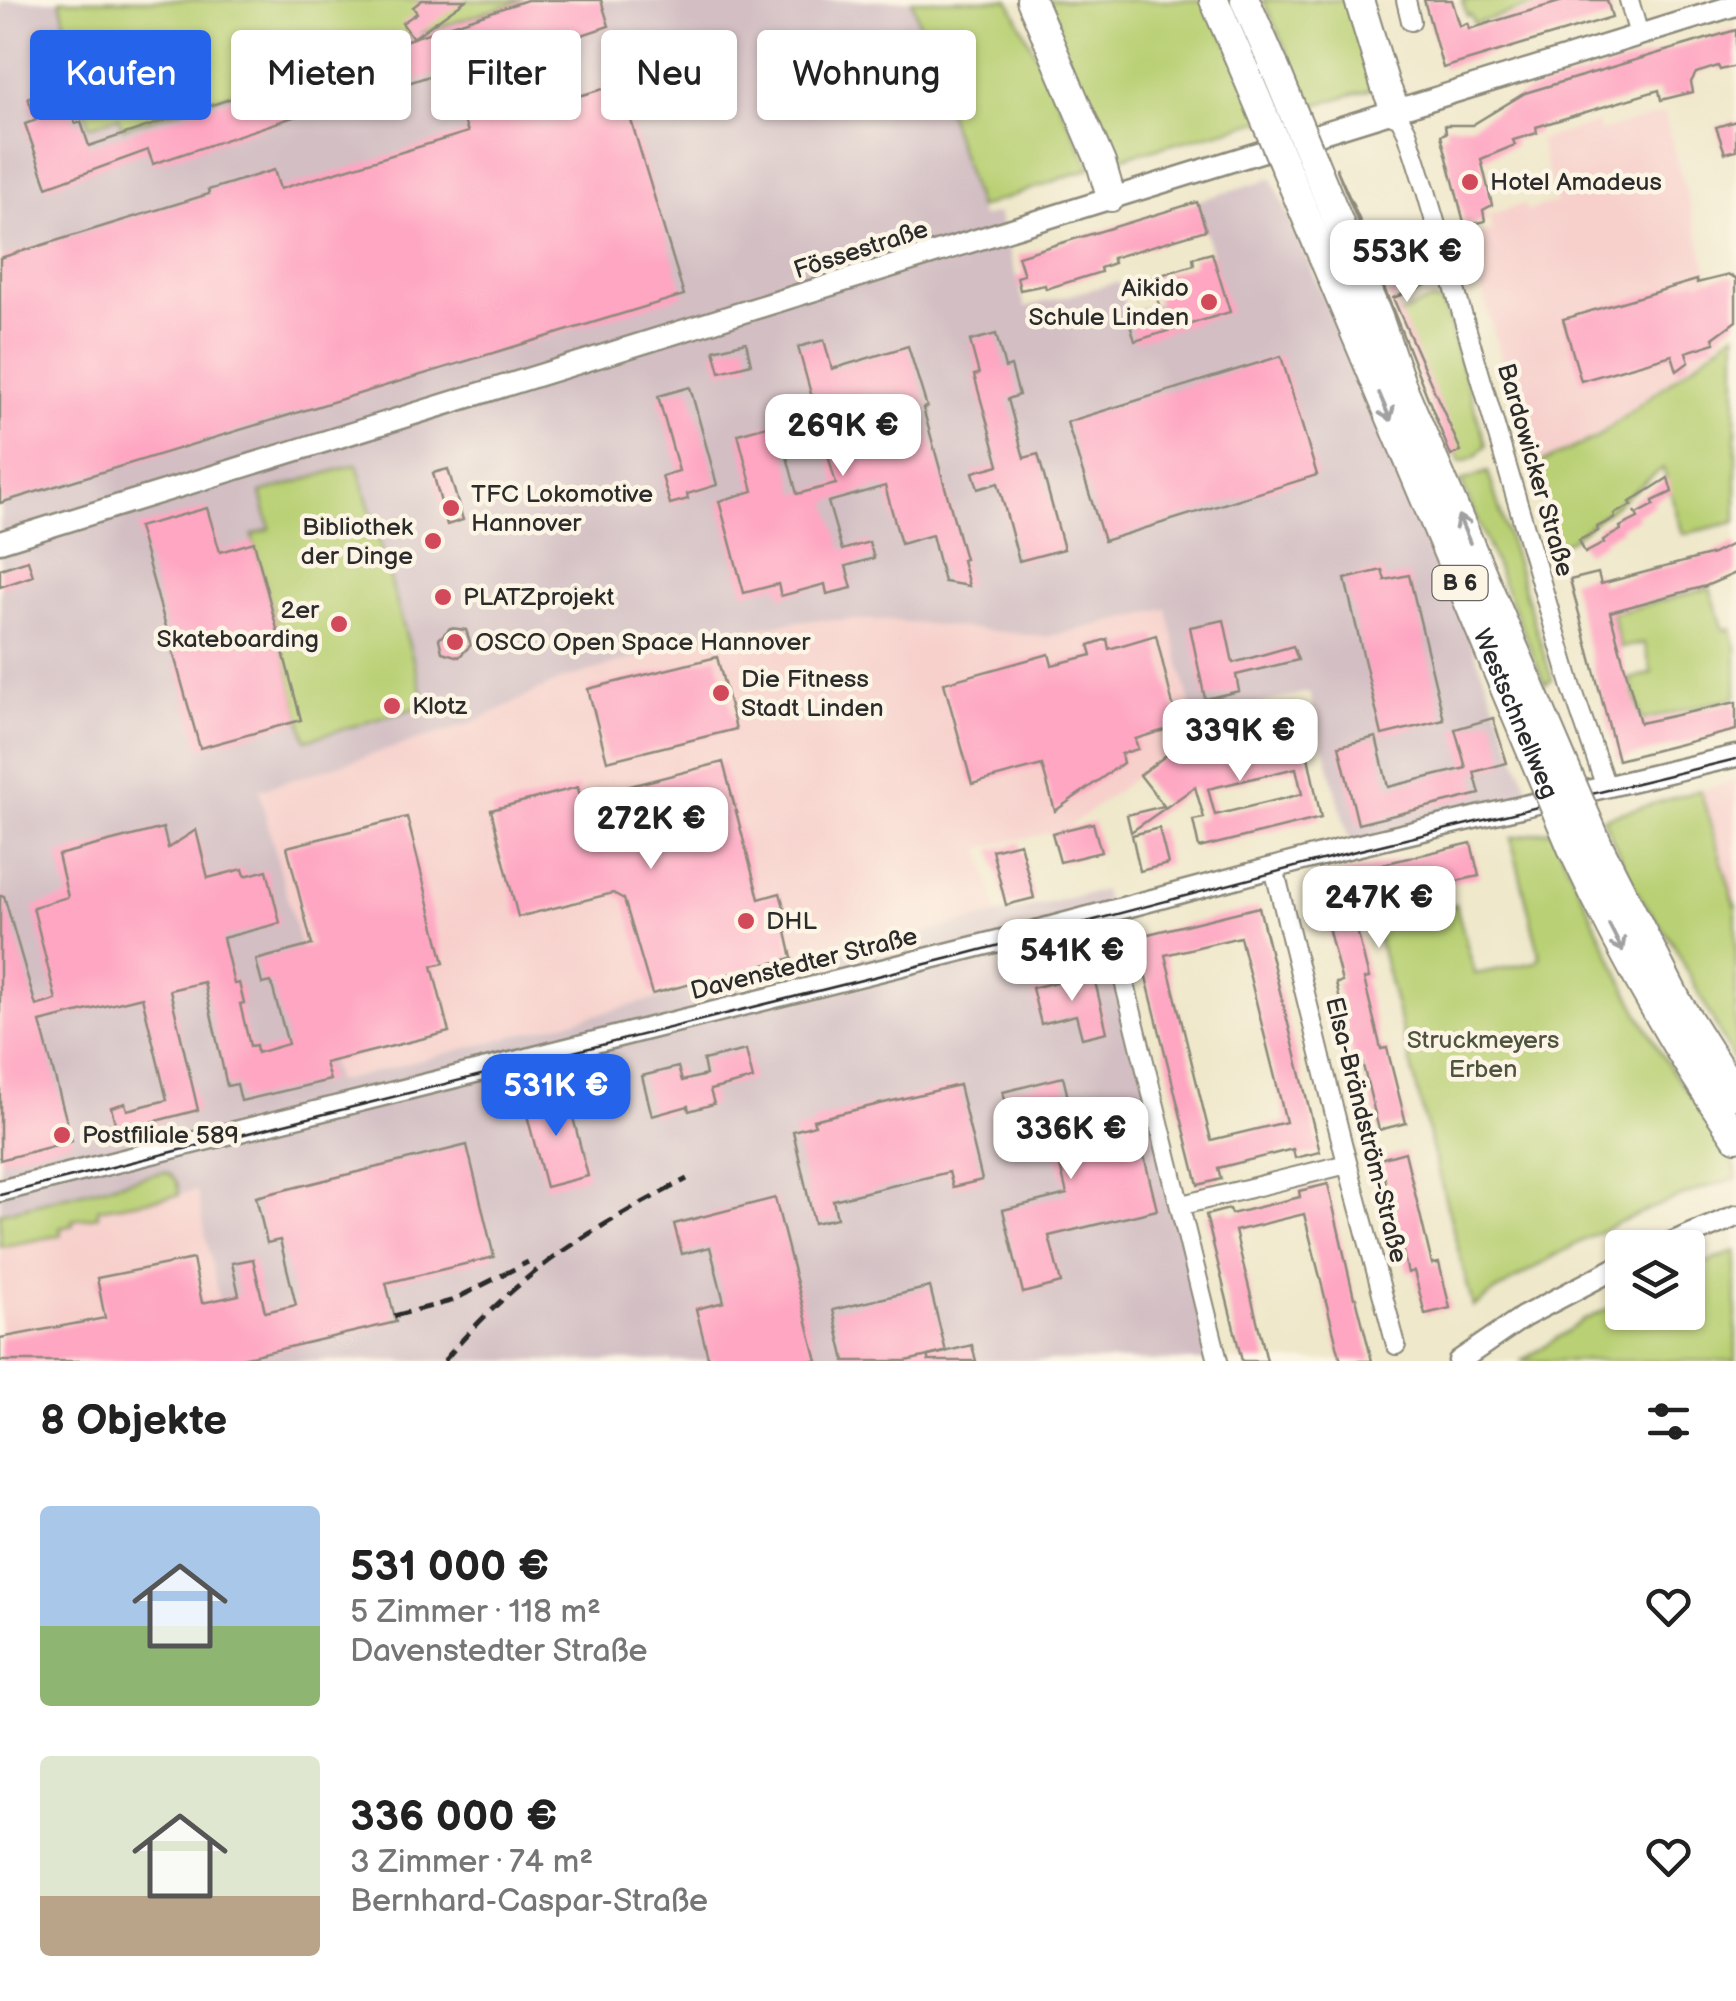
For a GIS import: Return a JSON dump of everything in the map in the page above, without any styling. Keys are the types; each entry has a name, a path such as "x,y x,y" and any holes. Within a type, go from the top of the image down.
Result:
{"highway":[{"path":"1032,0 1101,163 1111,197"},
{"name":"Westschnellweg","path":"1214,0 1586,847 1736,1095"},
{"name":"Westschnellweg","path":"1246,0 1380,320 1586,847 1626,960 1736,1137"},
{"path":"1359,0 1396,111"}],"street":[{"path":"1406,0 1411,21"},
{"path":"1629,0 1639,34"},
{"name":"Fössestraße","path":"0,542 1736,5"},
{"name":"Bardowicker Straße","path":"1396,111 1426,191 1572,688 1606,787"},
{"name":"Davenstedter Straße","path":"0,1192 1274,868 1736,756"},
{"name":"Elsa-Brändström-Straße","path":"1274,868 1396,1345"},
{"path":"1108,912 1218,1361"},
{"path":"1182,1205 1347,1164"},
{"path":"1702,1230 1736,1216"},
{"path":"1459,1361 1523,1318 1605,1273"}],"shaded area":[{"path":"60,0 67,30 30,30 30,120 88,120 89,125 119,120 122,128 147,120 211,120 211,100 231,93 231,120 411,120 411,36 524,0 912,0 922,30 757,30 757,120 950,120 981,217 998,213 1025,307 1118,282 1127,312 1221,286 1197,201 1272,178 1451,592 1533,800 1351,847 1309,692 1220,714 1196,732 1167,609 1047,637 886,620 807,620 716,634 558,681 470,724 259,790 336,1082 805,960 1103,890 1218,1361 231,1361 197,1191 98,1209 98,1216 72,1220 73,1225 60,1228 61,1235 0,1247 0,3"},
{"path":"1664,113 1726,336 1595,436 1531,465 1467,238 1492,231 1488,215 1524,204 1527,211 1556,202 1539,140 1597,123 1600,131"},
{"path":"1168,609 1196,732 1066,829 981,848 997,915 805,960 335,1082 259,790 470,724 558,681 716,634 807,620 886,620 1047,637"},
{"path":"1736,780 1736,908 1700,790"},
{"path":"197,1191 231,1361 0,1361 0,1247 61,1235 60,1228 97,1210"}],"green space":[{"path":"60,0 524,0 411,36 411,30 231,30 231,93 211,100 211,30 67,30"},
{"path":"912,0 1009,0 1091,168 978,208 950,120 976,120 976,30 922,30"},
{"path":"1031,0 1207,0 1265,120 1101,163"},
{"path":"1263,0 1366,0 1385,85 1312,106"},
{"path":"1462,0 1551,0 1474,24"},
{"path":"119,120 147,120 122,128"},
{"path":"1429,301 1439,302 1444,308 1486,445 1475,457 1460,462 1399,314"},
{"path":"1736,332 1736,522 1683,534 1663,468 1559,545 1531,467 1596,438"},
{"name":"2er Skateboarding","path":"357,464 426,705 306,740 252,535 270,529 261,493"},
{"path":"1488,472 1552,680 1545,684 1461,481"},
{"path":"1710,588 1724,630 1731,629 1736,648 1736,697 1642,720 1630,679 1652,673 1644,643 1621,648 1611,610 1616,613"},
{"path":"1700,790 1736,908 1736,1065 1674,945 1634,888 1603,818"},
{"name":"Struckmeyers Erben","path":"1551,830 1638,1011 1671,1069 1721,1136 1736,1178 1667,1202 1600,1232 1473,1307 1375,926 1456,905 1475,974 1536,962 1540,957 1511,838"},
{"path":"169,1173 177,1182 179,1195 98,1209 98,1216 72,1220 73,1225 60,1228 61,1235 0,1247 0,1213"},
{"path":"1736,1251 1736,1361 1522,1361 1605,1310 1605,1330 1705,1330 1705,1263"}],"building":[{"path":"422,0 466,0 413,38 411,30 402,23 417,13 413,7"},
{"path":"527,0 601,0 609,26 581,35 581,30 437,30"},
{"path":"1424,0 1452,0 1460,26 1468,23 1469,29 1566,0 1607,0 1612,17 1443,68"},
{"path":"1736,30 1736,66 1720,70 1718,66 1696,73 1691,82 1693,92 1661,100 1659,90 1536,127 1537,133 1513,140 1515,145 1481,159 1492,205 1483,210 1485,221 1465,226 1441,135 1446,133 1445,125 1472,125 1525,93"},
{"path":"431,32 431,75 411,82 411,39"},
{"path":"601,90 601,120 631,120 684,295 0,503 0,258 274,170 280,189 468,132 464,120 581,120 581,95"},
{"path":"231,99 231,120 284,120 153,164 148,150 47,187 25,124 36,120 81,122 89,146 167,120 211,120 211,105"},
{"path":"1736,121 1736,150 1725,153 1716,127"},
{"path":"1336,167 1371,246 1409,232 1428,284 1393,298 1461,451 1451,456"},
{"path":"1197,202 1206,230 1112,258 1114,263 1100,268 1101,272 1046,289 1045,285 1020,290 1017,277 1024,275 1018,256"},
{"path":"1212,253 1230,312 1135,341 1128,318 1160,308 1151,278 1194,265 1193,258"},
{"path":"1729,275 1736,278 1736,321 1713,338 1715,343 1686,352 1689,362 1677,371 1672,355 1581,381 1563,319 1697,280"},
{"path":"996,334 1005,368 1011,366 1019,395 1008,399 1024,458 1038,454 1064,549 1019,561 998,483 978,489 973,472 999,465 974,375 979,374 970,341"},
{"path":"824,340 832,369 908,346 927,407 923,408 969,586 944,582 932,535 901,544 885,486 828,502 842,550 869,542 874,558 846,566 852,588 827,594 825,584 781,596 778,584 744,593 719,501 753,491 738,434 778,423 797,494 836,484 798,347"},
{"path":"746,342 751,364 720,372 714,350"},
{"path":"1281,356 1317,475 1104,541 1067,422"},
{"path":"690,387 717,485 670,504 662,476 679,471 658,396"},
{"path":"448,469 463,520 447,525 433,473"},
{"path":"1668,478 1672,492 1637,514 1635,511 1638,518 1585,553 1579,540 1598,531 1597,527 1615,518 1614,514"},
{"path":"207,508 220,552 254,542 301,720 200,748 138,527"},
{"path":"1736,542 1736,573 1706,586 1610,612 1640,723 1736,702 1736,730 1618,760 1570,580 1598,573 1601,584 1713,554"},
{"path":"28,560 33,576 0,587 0,569"},
{"path":"1382,570 1385,580 1409,575 1444,720 1382,735 1345,579"},
{"path":"1224,620 1233,663 1293,646 1298,660 1236,675 1239,691 1205,699 1190,627"},
{"name":"OSCO Open Space Hannover","path":"450,628 466,630 471,645 459,657 442,652 439,639"},
{"path":"1156,635 1178,726 1135,739 1138,749 1121,754 1123,763 1055,811 1042,765 972,784 944,683 1049,654 1052,665 1092,655 1089,645 1107,639 1109,649"},
{"path":"717,657 736,729 607,761 588,689"},
{"path":"1299,714 1321,818 1199,848 1193,820 1204,818 1195,787 1131,832 1127,815 1164,806 1140,775 1189,738 1202,755 1246,745 1243,730","holes":["1296,768 1302,794 1215,815 1208,789"]},
{"path":"1493,718 1507,763 1474,772 1480,794 1358,824 1339,746 1376,737 1388,787 1466,768 1455,729"},
{"path":"723,762 759,899 780,893 791,931 786,932 792,958 652,994 624,899 613,893 518,917 491,810 578,787 580,799"},
{"path":"407,817 444,963 432,966 449,1032 325,1063 330,1080 241,1101 237,1084 227,1086 204,982 170,990 198,1110 117,1131 111,1107 125,1103 127,1110 167,1100 142,997 40,1022 72,1141 0,1160 0,896 4,896 36,1006 56,1000 33,907 68,897 58,855 163,828 168,848 196,830 208,878 243,869 245,876 267,870 280,923 223,938 234,984 239,983 244,1003 240,1004 250,1046 256,1045 257,1053 288,1044 271,982 262,984 256,960 312,945 287,847"},
{"path":"1093,823 1101,852 1060,862 1052,833"},
{"path":"1159,828 1168,864 1140,871 1132,835"},
{"path":"1020,843 1034,898 1006,905 992,850"},
{"path":"1471,843 1479,876 1395,895 1400,915 1356,926 1381,1049 1387,1048 1406,1123 1379,1130 1361,1057 1354,1059 1349,1040 1336,983 1342,982 1316,880"},
{"path":"1259,907 1320,1152 1295,1158 1293,1149 1218,1168 1221,1179 1198,1185 1136,937","holes":["1240,937 1286,1122 1211,1140 1165,955"]},
{"path":"1093,973 1107,1032 1082,1038 1076,1015 1041,1024 1032,988"},
{"path":"746,1050 753,1079 710,1090 714,1104 652,1116 642,1076 678,1067 682,1081 706,1075 703,1060"},
{"path":"1063,1077 1070,1106 1064,1107 1073,1142 1079,1140 1080,1145 1138,1131 1157,1210 1049,1236 1061,1283 1023,1293 1003,1210 1067,1194 1052,1133 1015,1142 1003,1092"},
{"path":"959,1085 982,1180 953,1187 949,1172 833,1200 837,1218 814,1223 793,1131 815,1125 813,1120"},
{"path":"551,1087 554,1097 567,1094 588,1176 546,1187 524,1104 541,1100 538,1091"},
{"path":"467,1145 494,1257 386,1283 396,1322 229,1361 0,1361 0,1338 105,1318 97,1278 193,1259 202,1303 239,1295 232,1263 253,1259 265,1312 296,1305 280,1240 267,1243 256,1197"},
{"path":"1405,1152 1432,1264 1439,1263 1450,1308 1425,1314 1414,1271 1408,1273 1380,1159"},
{"path":"1328,1184 1372,1361 1341,1361 1304,1214 1235,1231 1267,1361 1242,1361 1206,1215 1229,1209 1231,1214 1300,1197 1299,1191"},
{"path":"775,1198 817,1361 709,1361 696,1309 724,1302 710,1247 682,1254 674,1224"},
{"path":"930,1287 946,1352 906,1361 845,1361 833,1310"},
{"path":"972,1345 976,1361 928,1361 928,1356"}],"tram line":[{"path":"0,1195 950,958 1352,852 1736,759"}],"railway":[{"path":"444,1361 500,1302 555,1256 687,1179"},
{"path":"394,1316 451,1301 528,1262"}],"place":[{"name":"Hotel Amadeus","path":"1470,182"},
{"name":"Aikido Schule Linden","path":"1209,302"},
{"name":"TFC Lokomotive Hannover","path":"451,508"},
{"name":"Bibliothek der Dinge","path":"433,541"},
{"name":"PLATZprojekt","path":"443,597"},
{"name":"2er Skateboarding","path":"339,624"},
{"name":"OSCO Open Space Hannover","path":"455,642"},
{"name":"Die Fitness Stadt Linden","path":"721,693"},
{"name":"Klotz","path":"392,706"},
{"name":"DHL","path":"746,921"},
{"name":"Postfiliale 589","path":"62,1135"}]}
